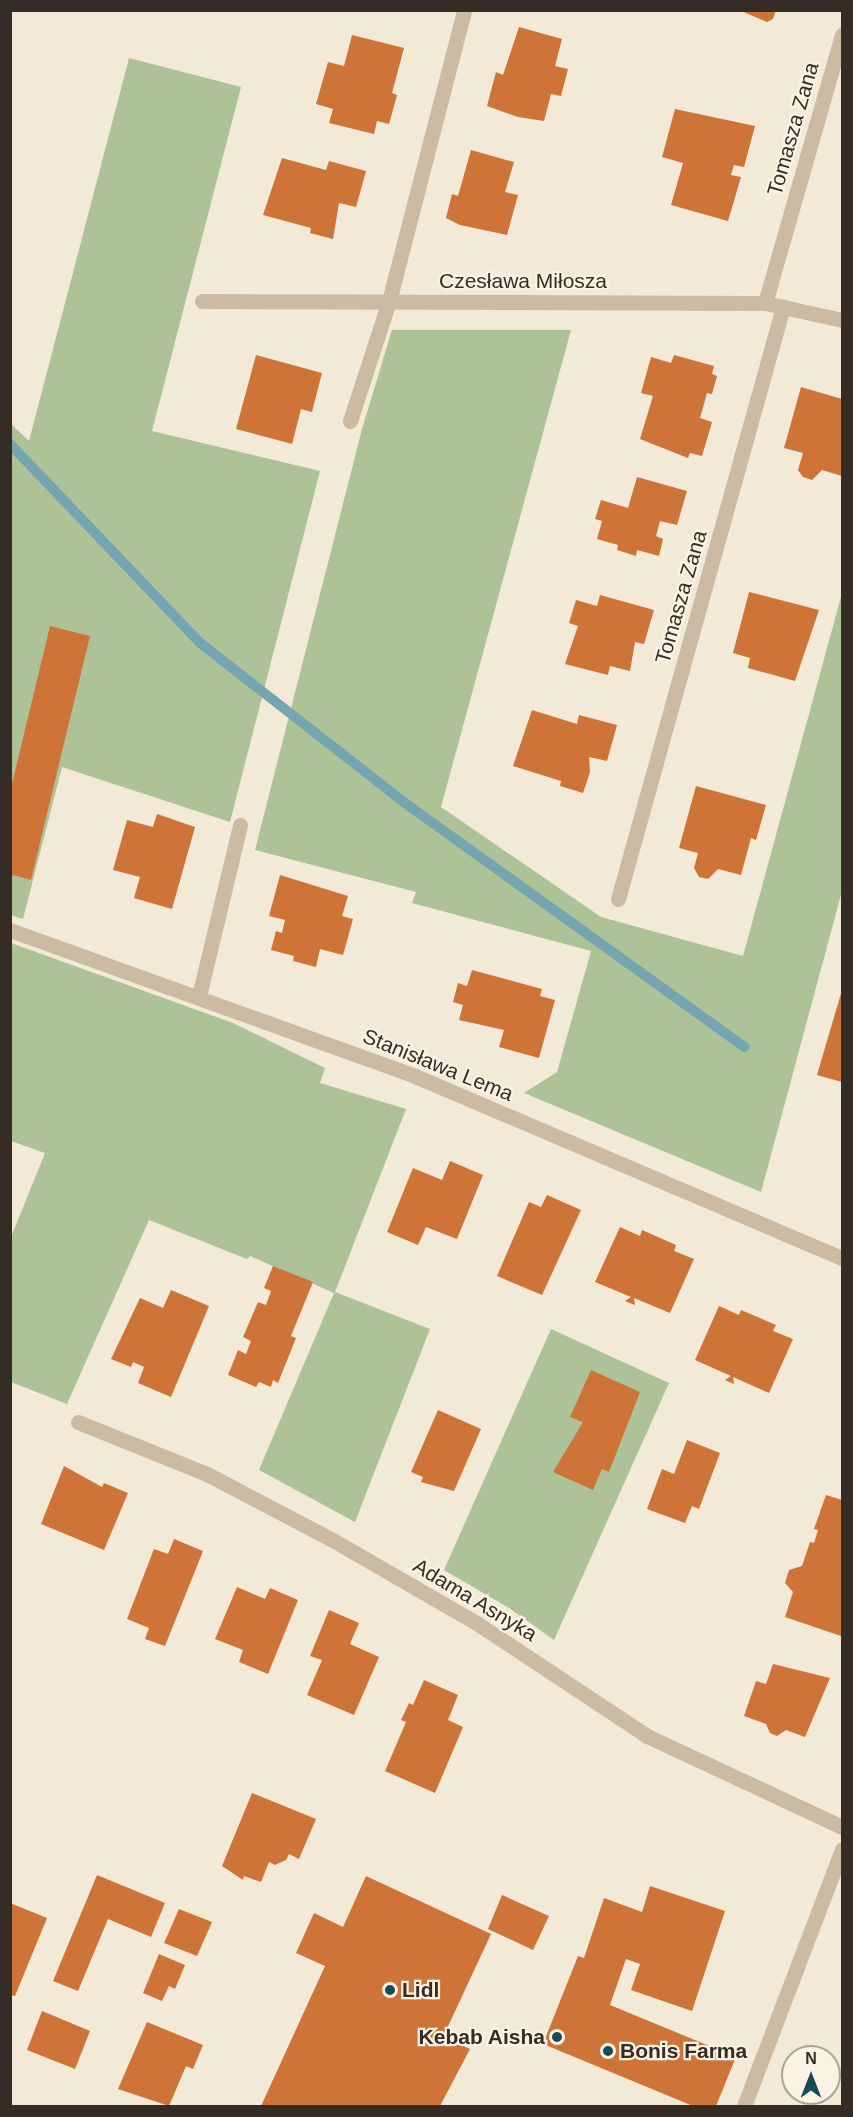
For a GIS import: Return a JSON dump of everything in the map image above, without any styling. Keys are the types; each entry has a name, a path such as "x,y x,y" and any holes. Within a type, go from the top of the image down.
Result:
{"street":[{"path":"350,421 390,301 464,10"},
{"name":"Tomasza Zana","path":"765,303 843,35"},
{"name":"Czesława Miłosza","path":"202,301 765,303 843,320"},
{"name":"Tomasza Zana","path":"618,899 783,307"},
{"path":"199,996 240,825"},
{"name":"Stanisława Lema","path":"10,930 199,996 415,1076 843,1258"},
{"name":"Adama Asnyka","path":"78,1422 207,1474 331,1539 478,1624 647,1736 843,1827"},
{"path":"744,2106 843,1849"}],"green space":[{"path":"129,58 241,87 152,431 320,471 230,822 62,767 23,919 10,915 10,423 29,441"},
{"path":"392,330 571,330 441,807 601,917 743,956 842,593 842,891 761,1192 524,1093 557,1072 591,951 412,903 416,892 255,850 362,429"},
{"path":"11,943 233,1023 325,1068 320,1083 406,1109 335,1292 430,1329 355,1522 259,1470 334,1293 250,1256 247,1259 149,1220 67,1404 11,1382 11,1237 45,1153 11,1141"},
{"path":"551,1329 669,1383 554,1640 509,1608 444,1570"}],"building":[{"path":"739,10 776,10 773,19 767,22"},
{"path":"519,27 562,39 555,66 568,69 561,96 551,94 544,121 518,117 487,106 496,72 503,75"},
{"path":"352,35 404,48 392,93 397,95 389,124 377,121 374,134 329,123 333,109 316,104 328,62 344,66"},
{"path":"675,109 755,126 744,167 734,165 731,175 741,177 728,221 671,205 683,163 662,157"},
{"path":"471,150 514,162 505,192 518,195 507,235 460,225 446,218 452,194 458,196"},
{"path":"282,158 326,170 329,161 366,171 356,207 339,203 333,239 310,233 311,228 263,215"},
{"path":"256,355 322,373 312,412 301,409 292,444 236,429"},
{"path":"674,355 714,366 712,374 717,376 712,394 707,393 700,418 712,422 702,456 690,453 688,458 640,439 653,396 641,393 651,357 671,363"},
{"path":"801,387 842,399 842,476 822,470 812,480 803,477 798,470 803,453 784,448"},
{"path":"637,477 687,491 677,525 660,521 656,536 663,539 659,556 637,550 636,556 617,550 618,545 597,539 602,521 595,519 601,500 628,508"},
{"path":"749,592 819,610 795,681 748,668 750,658 733,653"},
{"path":"600,595 654,610 644,644 635,642 630,671 610,666 608,675 565,664 578,626 569,623 576,600 597,606"},
{"path":"50,626 90,636 31,880 13,875 10,881 10,792"},
{"path":"532,710 577,724 579,715 617,725 607,761 589,757 590,772 583,793 560,786 561,781 513,766"},
{"path":"696,786 766,805 756,840 751,838 741,875 718,869 708,879 699,877 694,868 698,853 679,848"},
{"path":"157,814 195,827 172,909 134,898 140,877 113,870 127,820 153,827"},
{"path":"280,875 348,896 342,916 353,919 343,955 320,949 316,967 293,961 294,956 271,950 276,931 282,933 285,920 269,916"},
{"path":"472,970 542,989 540,996 555,1000 539,1058 499,1047 504,1030 459,1020 463,1005 453,1002 458,983 467,986"},
{"path":"842,990 842,1082 817,1075"},
{"path":"450,1161 483,1175 457,1239 426,1227 418,1245 387,1232 413,1168 442,1180"},
{"path":"547,1195 581,1210 542,1295 497,1276 529,1202 541,1207"},
{"path":"620,1227 640,1236 642,1230 676,1245 674,1251 694,1259 670,1313 634,1298 635,1305 625,1301 631,1297 595,1282"},
{"path":"273,1266 313,1282 291,1336 296,1338 278,1383 273,1380 271,1387 259,1382 256,1387 228,1375 238,1350 246,1354 251,1341 243,1337 258,1302 266,1305 271,1291 264,1288"},
{"path":"171,1290 209,1306 171,1397 138,1383 144,1367 133,1362 131,1367 111,1359 140,1298 163,1308"},
{"path":"719,1306 739,1315 741,1310 776,1325 773,1331 793,1339 769,1393 733,1377 734,1384 725,1380 731,1376 695,1360"},
{"path":"591,1370 640,1392 609,1472 602,1469 593,1490 553,1472 583,1422 570,1417"},
{"path":"438,1410 481,1429 454,1491 421,1482 423,1477 411,1472"},
{"path":"687,1440 720,1453 699,1509 692,1506 685,1523 647,1509 662,1469 674,1474"},
{"path":"64,1466 102,1487 104,1483 128,1493 104,1550 41,1524"},
{"path":"826,1495 842,1500 841,1636 785,1617 793,1592 785,1583 789,1570 802,1566 810,1542 814,1543 818,1530 814,1529"},
{"path":"174,1539 203,1551 165,1646 145,1639 149,1628 127,1619 154,1549 168,1554"},
{"path":"237,1587 265,1599 270,1588 298,1600 268,1674 239,1662 243,1650 215,1639"},
{"path":"329,1610 359,1623 350,1644 379,1657 354,1715 307,1695 322,1660 310,1656"},
{"path":"773,1664 830,1678 805,1737 786,1730 777,1736 770,1733 766,1724 744,1716 756,1681 766,1684"},
{"path":"424,1680 458,1695 448,1720 463,1727 435,1793 385,1771 406,1722 401,1720 409,1703 413,1705"},
{"path":"252,1793 316,1819 299,1859 289,1854 286,1860 275,1865 269,1862 261,1882 244,1876 243,1880 222,1866"},
{"path":"97,1875 165,1903 151,1937 108,1919 78,1991 53,1981"},
{"name":"Lidl","path":"366,1876 491,1934 443,2037 470,2049 440,2106 261,2106 325,1966 296,1953 314,1913 343,1927"},
{"path":"650,1886 725,1911 692,2011 631,1990 640,1964 626,1959 610,2005 736,2057 716,2106 693,2106 543,2044 578,1956 584,1958 604,1898 642,1912"},
{"path":"502,1895 549,1916 533,1950 488,1929"},
{"path":"10,1903 47,1918 15,1996 10,1995"},
{"path":"179,1909 212,1922 197,1956 164,1943"},
{"path":"159,1954 185,1965 175,1989 169,1986 162,2001 143,1993"},
{"path":"42,2011 90,2031 75,2069 27,2050"},
{"path":"147,2022 203,2045 193,2069 186,2066 169,2106 118,2089"}],"waterway":[{"path":"10,444 199,642 405,803 744,1047"}],"place":[{"name":"Lidl","path":"390,1990"},
{"name":"Kebab Aisha","path":"557,2037"},
{"name":"Bonis Farma","path":"608,2051"}]}
